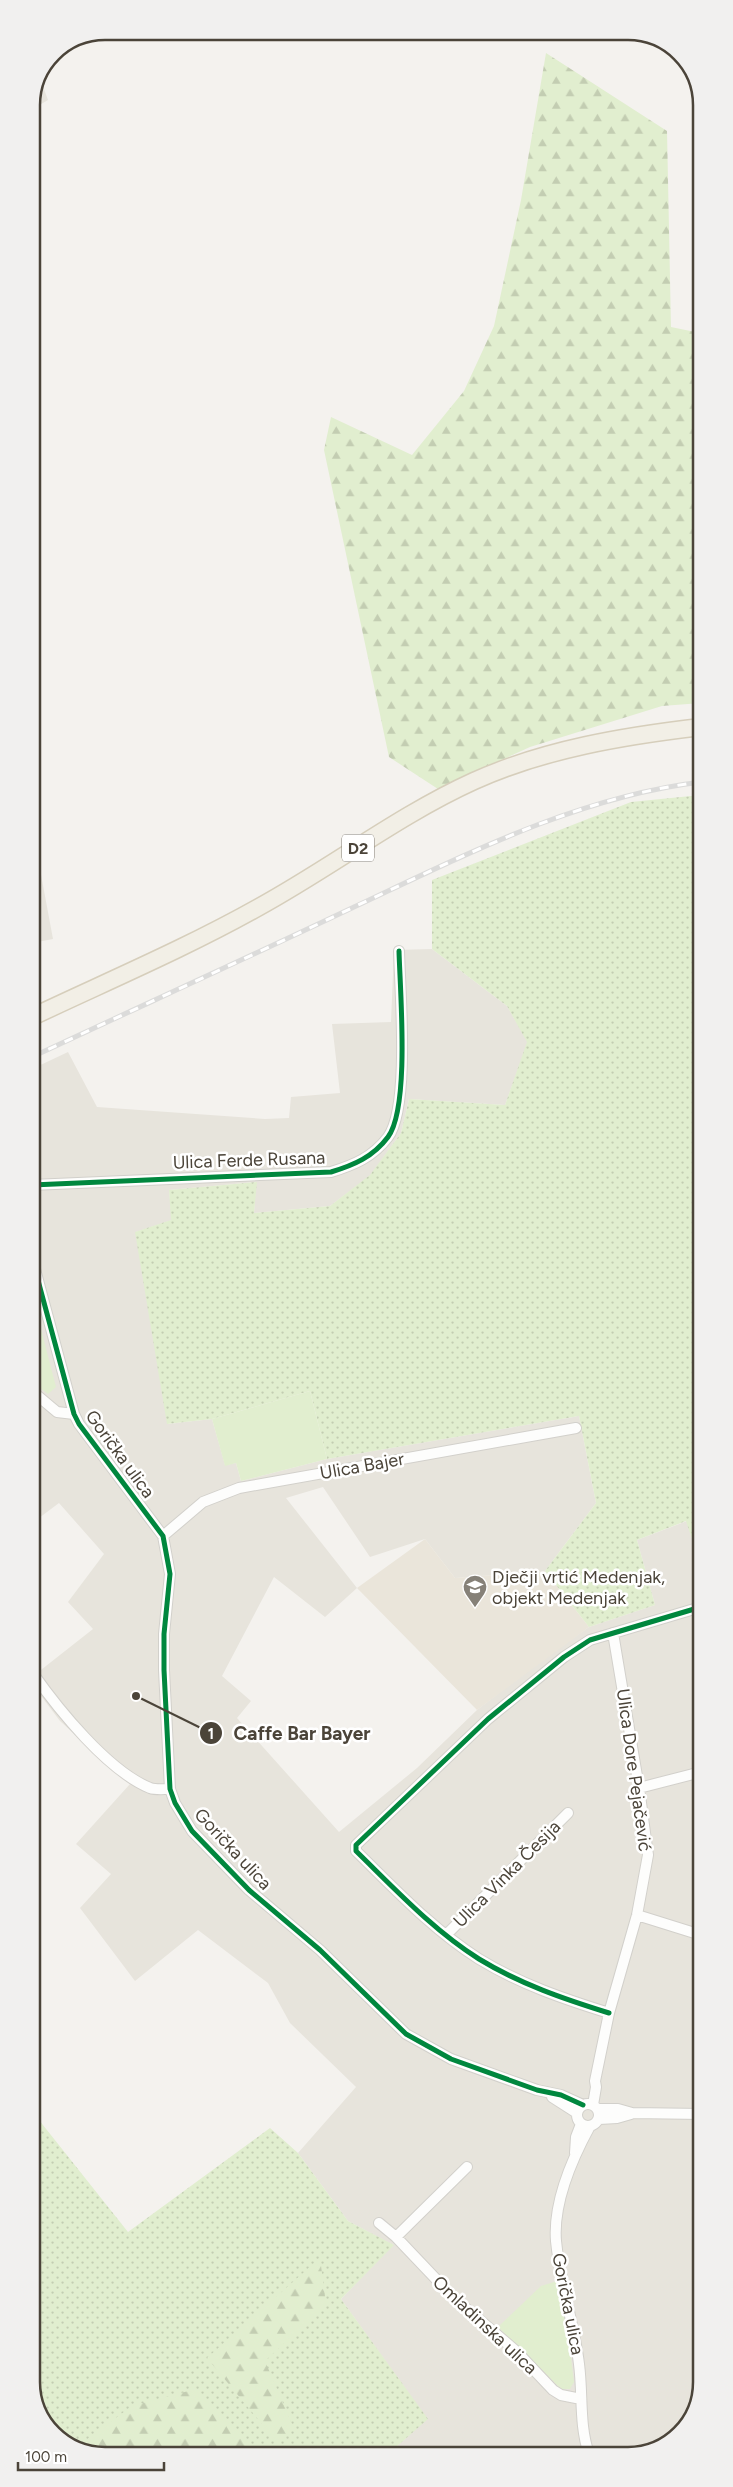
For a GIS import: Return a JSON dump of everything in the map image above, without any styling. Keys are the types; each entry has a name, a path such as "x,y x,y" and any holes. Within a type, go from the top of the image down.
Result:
{"main road":[{"name":"D2","path":"40,1013 175,950 259,907 419,810 474,781 559,752 654,732 693,728"}],"street":[{"name":"Ulica Ferde Rusana","path":"40,1185 330,1172 358,1164 376,1150 389,1135 398,1108 402,1073 398,952"},
{"name":"Gorička ulica","path":"40,1288 74,1414 88,1438 163,1536 170,1574 164,1634 170,1789 175,1803 192,1831 229,1871 320,1950 397,2027 451,2059 589,2109"},
{"name":"Gorička ulica","path":"40,1398 57,1412 74,1414"},
{"name":"Ulica Bajer","path":"163,1536 203,1502 239,1488 576,1428"},
{"path":"613,1633 693,1609"},
{"name":"Ulica Dore Pejačević","path":"589,2109 590,2086 595,2081 609,2013 637,1915 648,1855 640,1788 613,1633"},
{"name":"Ulica Vinka Česija","path":"609,2013 521,1981 480,1959 446,1935 356,1851 356,1845 488,1719 527,1686 590,1640 613,1633"},
{"path":"40,1683 66,1718 110,1761 151,1788 170,1789"},
{"path":"640,1788 693,1774"},
{"name":"Ulica Vinka Česija","path":"446,1935 568,1813"},
{"path":"637,1915 693,1932"},
{"path":"589,2109 617,2118 632,2113 693,2114"},
{"path":"586,2125 589,2109"},
{"path":"586,2125 589,2109"},
{"name":"Gorička ulica","path":"586,2125 560,2205 556,2239 575,2335 583,2430 587,2447"},
{"path":"396,2238 467,2167"},
{"name":"Omladinska ulica","path":"379,2223 454,2298 516,2351 553,2390 561,2395 581,2399"}],"shaded area":[{"path":"43,86 48,100 40,105"},
{"path":"40,869 53,939 40,941"},
{"path":"432,949 507,1006 528,1042 505,1105 409,1099 401,1133 370,1176 330,1206 254,1213 256,1182 169,1190 172,1220 136,1232 168,1424 212,1419 225,1465 236,1463 241,1481 327,1459 579,1416 596,1503 545,1571 455,1578 425,1539 370,1557 323,1487 286,1498 357,1588 325,1617 274,1577 222,1676 251,1701 237,1718 339,1832 417,1768 477,1710 535,1665 589,1627 655,1605 637,1540 687,1521 693,1542 693,2382 690,2403 680,2421 664,2436 640,2446 396,2447 427,2419 341,2299 393,2245 348,2221 298,2153 356,2087 290,2023 268,1983 198,1930 135,1981 80,1908 111,1874 76,1844 130,1784 60,1721 40,1695 40,1671 93,1629 68,1602 104,1554 59,1503 40,1517 40,1065 68,1052 97,1107 265,1119 289,1118 291,1097 340,1093 332,1024 391,1022 394,950"},
{"name":"Dječji vrtić Medenjak, objekt Medenjak","path":"425,1539 455,1578 545,1571 589,1627 477,1710 357,1588"}],"green space":[{"path":"546,53 667,131 671,327 693,332 693,704 662,706 530,747 438,789 389,757 324,450 331,417 412,455 464,391 494,326 521,200"},
{"path":"693,796 693,1542 686,1521 637,1540 655,1605 589,1627 545,1571 596,1503 579,1416 327,1459 310,1391 212,1419 167,1424 135,1232 171,1220 169,1190 257,1182 254,1213 330,1206 370,1175 401,1133 409,1099 505,1105 527,1042 507,1006 432,949 432,880 631,802"},
{"path":"40,1329 56,1387 48,1394 40,1388"},
{"path":"310,1391 327,1459 241,1481 236,1463 225,1466 212,1419"},
{"path":"40,2121 128,2232 270,2128 298,2153 348,2221 394,2245 341,2299 428,2419 396,2447 101,2447 80,2442 62,2431 53,2421 43,2403 40,2382"},
{"path":"320,2258 326,2304 265,2361 294,2429 277,2442 207,2358"},
{"path":"557,2281 566,2320 574,2382 570,2389 561,2389 498,2327 541,2286"},
{"path":"196,2389 250,2447 101,2447 82,2443 132,2406"}],"railway":[{"path":"40,1053 438,868 523,831 566,814 610,801 693,783"}],"cycle path":[{"path":"40,1185 331,1172 355,1163 369,1155 388,1137 395,1122 399,1101 402,1048 399,951"},
{"path":"40,1288 74,1414 79,1424 163,1536 170,1574 164,1634 170,1789 175,1803 192,1831 249,1890 320,1950 406,2034 451,2059 537,2090 561,2095 583,2105"},
{"path":"609,2013 542,1990 510,1976 462,1948 415,1908 356,1851 356,1845 488,1719 564,1657 590,1640 693,1609"}],"place":[{"name":"Dječji vrtić Medenjak, objekt Medenjak","path":"475,1608"},
{"name":"Caffe Bar Bayer","path":"136,1696"}]}
